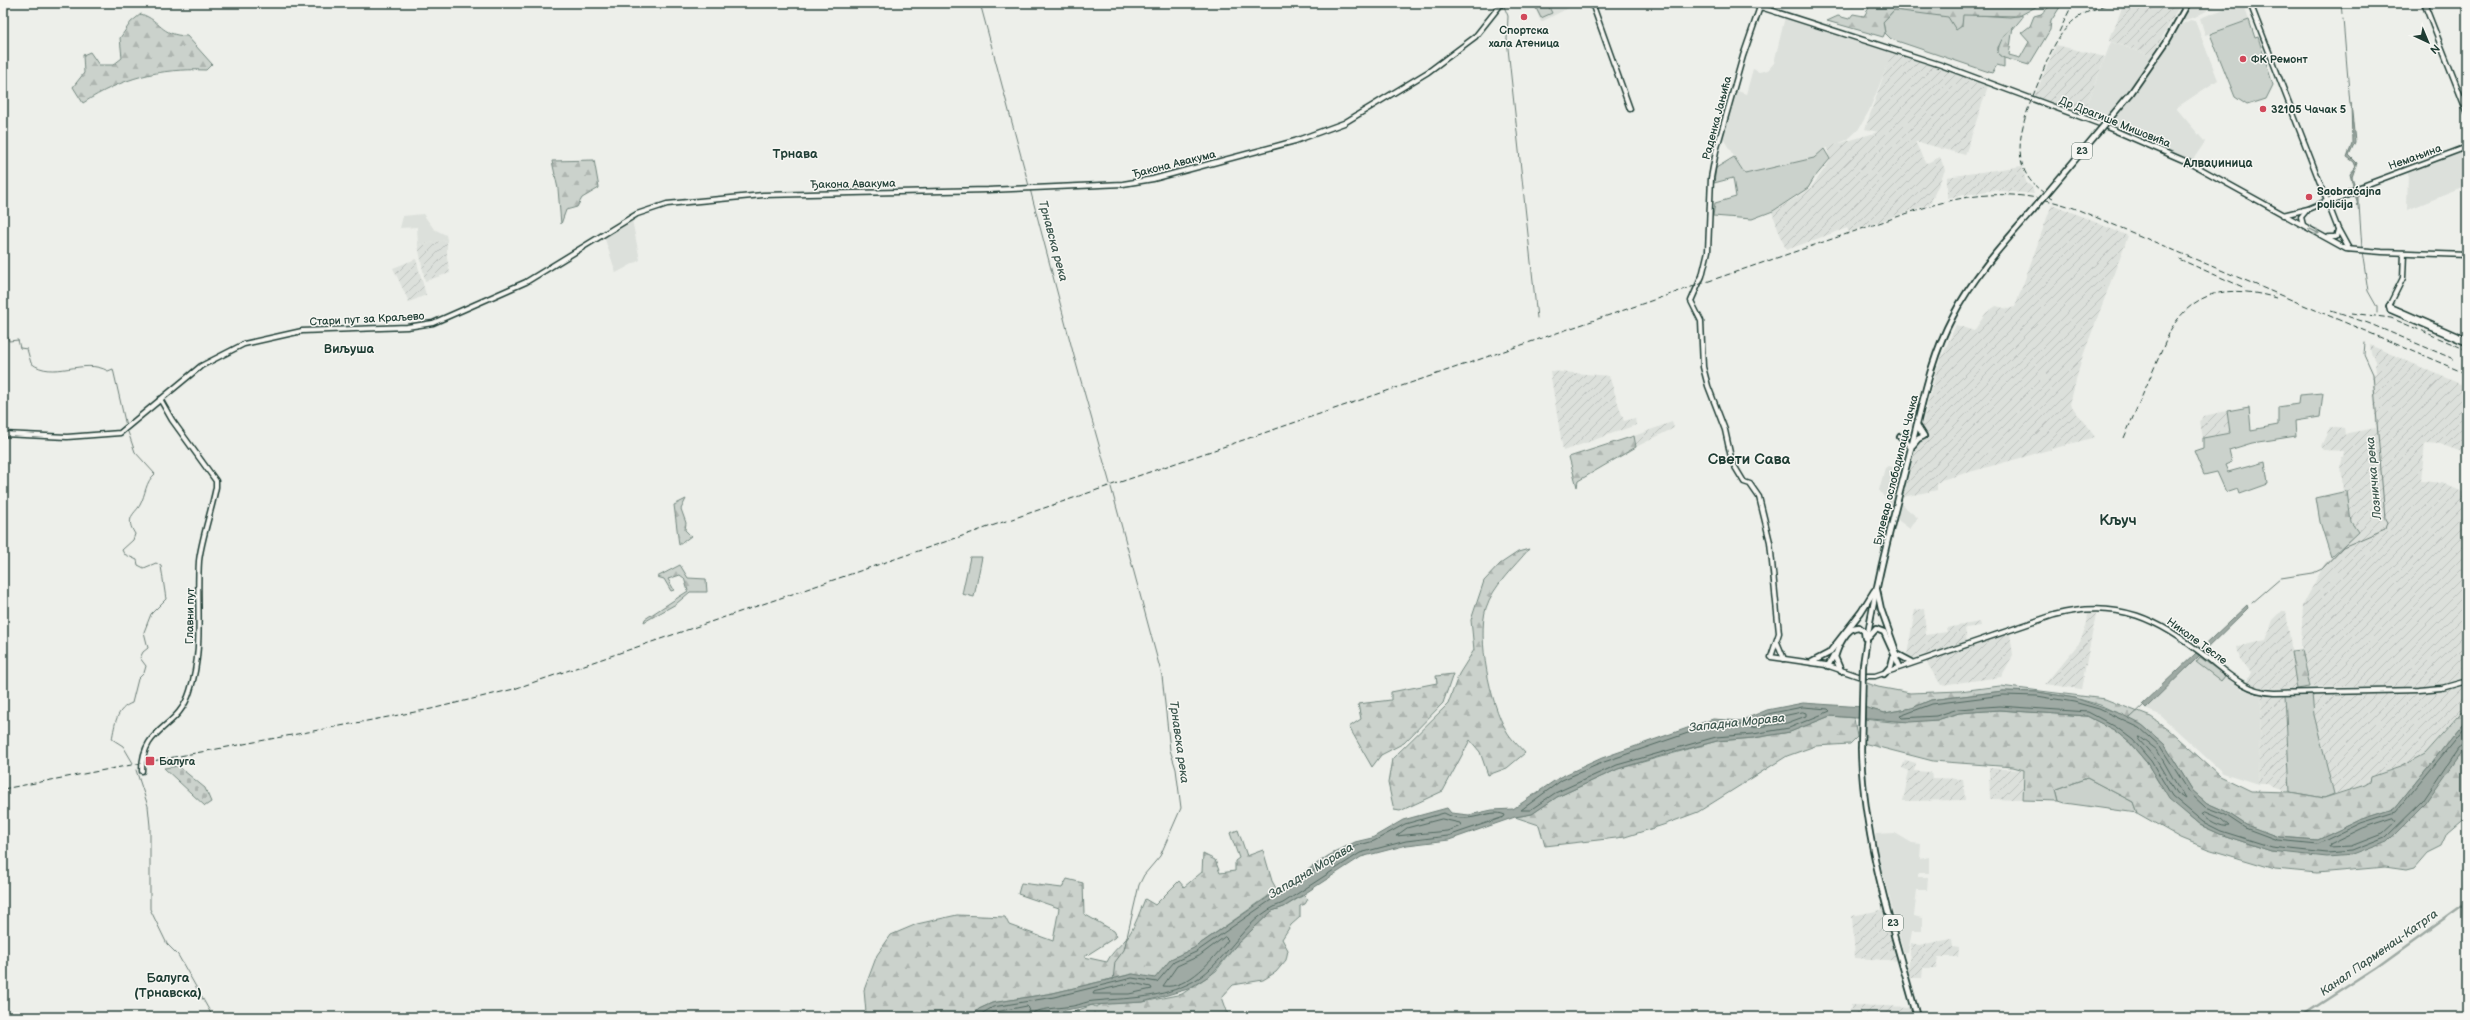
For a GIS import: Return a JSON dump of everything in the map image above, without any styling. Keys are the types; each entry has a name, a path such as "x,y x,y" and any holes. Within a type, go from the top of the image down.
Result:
{"main road":[{"path":"1592,3 1630,110"},
{"name":"Др Драгише Мишовића","path":"1748,3 1941,64 2100,124 2192,164 2303,226 2351,250 2467,255"},
{"name":"Булевар ослободилаца Чачка","path":"1917,1017 1875,854 1865,802 1861,749 1863,665 1866,644 1877,587 1932,367 1948,325 1982,271 2130,93 2167,41 2188,3"},
{"path":"2250,3 2323,193 2344,243 2351,250"},
{"path":"2424,3 2467,112"},
{"name":"Ђакона Авакума","path":"780,195 1029,189 1113,185 1153,179 1260,151 1333,128 1358,115 1444,61 1475,37 1501,5"},
{"name":"Раденка Јањића","path":"1760,7 1742,56 1716,151 1711,178 1708,251 1702,276 1692,298 1693,306 1701,321 1703,367 1708,386 1725,430 1730,457 1744,482 1750,484 1756,493 1767,527 1775,585 1777,642"},
{"name":"Немањина","path":"2283,215 2308,209 2467,147"},
{"name":"Немањина","path":"2330,208 2334,201 2370,184"},
{"path":"2323,193 2328,197 2334,198"},
{"path":"2323,193 2322,200 2319,204 2330,208"},
{"name":"Стари пут за Краљево","path":"3,434 67,437 109,435 124,431 160,399 208,362 253,342 302,331 407,327 442,320 535,277 628,219 651,208 698,199 780,195"},
{"path":"2303,226 2301,217 2308,209"},
{"path":"2325,236 2336,237 2338,229"},
{"path":"2389,306 2403,278 2404,253"},
{"path":"2389,306 2467,340"},
{"path":"2389,306 2390,310 2467,343"},
{"name":"Главни пут","path":"142,771 147,742 178,715 187,699 193,683 200,643 199,560 216,487 216,481 172,420 160,399"},
{"path":"1900,437 1905,440 1911,448 1918,438 1924,436 1917,425"},
{"path":"1812,662 1829,653 1877,587"},
{"path":"1877,587 1881,609 1899,667"},
{"name":"Николе Тесле","path":"1784,659 1827,665 1858,676 1875,676 1884,674 1912,662 2054,615 2078,610 2113,611 2140,616 2166,628 2241,684 2268,693 2419,690 2442,688 2467,681"},
{"path":"1827,665 1836,654 1846,635 1854,627 1863,630 1866,644"},
{"path":"1866,644 1872,632 1881,629 1887,635 1895,655 1892,664 1884,674"},
{"path":"1777,642 1771,657 1784,659"},
{"path":"1777,642 1784,659"},
{"path":"1827,665 1829,653"},
{"path":"1836,654 1835,662 1841,671"},
{"path":"1895,655 1912,662"}],"shaded area":[{"path":"1533,3 1578,3 1541,22"},
{"path":"2114,3 2181,3 2152,56 2109,41 2122,8"},
{"path":"2191,3 2219,4 2195,17 2181,21"},
{"path":"2222,3 2243,3 2249,20 2205,35 2200,18 2224,9"},
{"path":"1785,17 1893,51 1869,111 1858,130 1847,140 1824,149 1815,158 1745,174 1722,137 1735,90 1746,94 1753,69 1759,72 1768,70 1774,63"},
{"path":"2190,20 2195,21 2218,80 2176,108 2205,142 2192,161 2109,126 2148,74 2179,26"},
{"path":"2111,42 2152,56 2138,78 2103,123 2083,115"},
{"path":"2056,45 2105,57 2083,115 2034,97"},
{"path":"1893,48 1989,83 1965,155 1915,141 1924,161 1927,163 1940,157 1945,170 1930,204 1849,232 1847,228 1786,250 1772,212 1810,189 1830,161 1827,147 1878,132 1865,129"},
{"path":"2465,151 2467,186 2407,210 2408,173"},
{"path":"2022,166 2026,182 2032,187 2034,194 1993,190 1947,198 1947,177"},
{"path":"2052,204 2128,236 2081,361 2070,404 2095,437 1941,480 1937,485 1937,490 1903,497 1937,368 1956,325 1974,331 1986,313 1996,306 2008,309 2015,307"},
{"path":"423,214 434,229 446,235 447,240 418,245 417,227 400,228 403,216"},
{"path":"632,220 640,260 616,273 604,236"},
{"path":"447,240 447,258 450,273 425,281 418,245"},
{"path":"416,259 426,295 409,302 393,268"},
{"path":"2370,345 2467,387 2467,454 2440,444 2425,443 2421,481 2442,483 2467,494 2467,677 2442,684 2421,687 2310,687 2305,670 2301,645 2303,605 2325,563 2358,532 2351,522 2347,491 2343,492 2341,465 2344,451 2324,450 2321,446 2330,427 2344,429 2345,435 2348,433 2376,428 2372,374 2376,373 2375,361 2371,353"},
{"path":"1550,371 1609,376 1624,421 1635,418 1636,425 1563,451"},
{"path":"2227,411 2230,433 2203,438 2200,422 2203,416"},
{"path":"1672,422 1674,428 1636,447 1634,436"},
{"path":"1888,466 1903,470 1893,505 1889,504 1879,490 1885,468"},
{"path":"1900,503 1918,518 1910,529 1895,518"},
{"path":"1924,609 1926,635 1947,632 1946,628 1980,622 1981,626 1965,628 1967,642 1906,660 1915,610"},
{"path":"2282,611 2286,611 2297,689 2259,688 2246,683 2251,672 2240,660 2237,647 2266,640 2273,620"},
{"path":"2088,612 2096,614 2081,689 2045,684 2080,642 2087,623"},
{"path":"2010,633 2013,655 2001,677 1941,685 1925,660"},
{"path":"2199,655 2242,689 2262,695 2258,784 2223,773 2160,715 2145,709"},
{"path":"2467,683 2467,706 2424,754 2400,767 2371,777 2370,782 2365,785 2334,794 2314,715 2312,694 2416,691"},
{"path":"2262,695 2286,696 2290,792 2268,784 2258,784"},
{"path":"1905,760 1916,763 1914,771 1931,772 1932,778 1963,779 1965,800 1903,801 1909,771 1902,768"},
{"path":"1989,768 2024,770 2022,800 1990,799"},
{"path":"1895,833 1912,843 1921,844 1920,859 1929,857 1929,873 1918,873 1918,877 1928,877 1927,890 1917,890 1914,916 1922,918 1922,931 1912,931 1908,953 1904,953 1875,843 1876,834"},
{"path":"1886,909 1902,961 1855,958 1852,916"},
{"path":"1952,939 1953,947 1959,948 1958,957 1938,957 1936,968 1923,968 1922,978 1910,978 1908,970 1911,943 1919,945"},
{"path":"1851,1005 1912,1007 1914,1017 1850,1017"}],"green space":[{"path":"1547,3 1552,13 1541,18 1534,4"},
{"path":"1841,3 2043,3 2019,16 1963,15 1962,26 1956,30 1948,17 1894,10 1883,22 1885,33 1883,37 1827,21 1838,16 1849,19 1853,14 1864,16 1869,8 1858,4 1853,6"},
{"path":"2054,3 2058,4 2060,7 2051,21 2050,30 2029,65 2004,58 1998,53 2001,41 2013,26 2009,55 2020,58 2029,42 2021,33 2030,26 2034,16 2041,14"},
{"path":"1894,10 2010,17 2022,15 2022,18 1998,47 1998,53 2004,58 2004,67 1997,65 1992,73 1891,39 1885,33 1883,22"},
{"path":"141,14 153,20 171,33 187,36 212,64 206,70 172,71 142,76 112,87 83,103 73,87 84,73 83,55 90,52 99,65 113,65 122,58 120,38 131,22"},
{"name":"ФК Ремонт","path":"2249,20 2255,38 2258,37 2273,85 2266,99 2247,105 2235,97 2210,34"},
{"path":"1824,149 1830,159 1814,178 1808,188 1773,211 1752,219 1713,216 1715,203 1736,197 1733,178 1714,183 1716,168 1734,157 1745,174 1814,158"},
{"path":"594,160 599,188 582,198 577,207 566,210 561,224 558,189 552,161"},
{"path":"2323,393 2320,417 2295,421 2296,436 2252,443 2229,450 2232,462 2225,465 2228,472 2265,462 2268,484 2240,494 2238,488 2226,492 2217,472 2204,475 2194,451 2203,448 2203,438 2230,433 2227,411 2249,407 2251,430 2278,425 2278,407 2298,404 2299,395"},
{"path":"1634,436 1636,447 1578,481 1577,487 1569,457"},
{"path":"2347,491 2351,522 2358,532 2331,557 2320,522 2316,498"},
{"path":"686,499 681,509 686,523 685,530 691,536 679,545 674,505"},
{"path":"1529,549 1504,577 1489,600 1486,608 1483,636 1484,653 1490,687 1500,718 1512,739 1525,753 1507,768 1488,775 1480,752 1470,740 1443,791 1400,811 1394,810 1388,783 1392,759 1448,704 1459,674 1474,650 1471,620 1484,581 1500,564 1518,552"},
{"path":"970,557 982,557 974,597 962,594"},
{"path":"680,565 688,578 706,579 707,592 690,592 676,604 644,622 645,619 688,591 684,578 680,575 668,579 674,590 671,591 664,579 657,577"},
{"path":"2302,650 2310,687 2297,689 2291,651"},
{"path":"2200,657 2225,676 2221,681 2196,662"},
{"path":"1453,674 1443,703 1404,743 1381,755 1372,767 1349,727 1361,719 1358,704 1391,700 1391,692 1437,683 1436,676"},
{"path":"1864,682 1878,687 1910,693 1960,691 2000,686 2105,699 2151,717 2168,729 2220,776 2251,791 2290,792 2324,798 2365,785 2370,782 2371,777 2400,767 2424,754 2467,706 2467,719 2394,809 2360,820 2318,840 2278,837 2246,825 2225,811 2207,803 2193,791 2164,744 2142,725 2100,705 2075,698 2038,692 2003,691 1931,700 1912,708 1885,713 1863,707"},
{"path":"2312,694 2314,715 2334,794 2324,798 2290,792 2285,695"},
{"path":"1999,710 2087,716 2114,730 2130,743 2147,763 2159,783 2187,814 2200,825 2220,834 2271,851 2353,855 2467,745 2467,816 2447,833 2441,846 2427,853 2414,868 2406,870 2385,867 2317,873 2275,869 2208,849 2181,838 2137,813 2133,802 2087,778 2056,789 2059,801 2023,800 2024,770 2013,767 1933,761 1863,743 1863,719 1892,722 1937,720 1959,713"},
{"path":"1830,716 1854,718 1857,737 1850,744 1815,746 1787,756 1698,812 1663,825 1625,837 1545,846 1539,825 1515,817 1532,814 1557,797 1618,769 1717,741 1754,738 1790,732"},
{"path":"178,766 205,788 211,802 205,806 164,768"},
{"path":"2087,778 2133,802 2137,813 2059,801 2056,789"},
{"path":"1238,830 1247,856 1263,850 1272,881 1277,890 1194,948 1171,959 1155,979 1132,974 1053,993 992,1003 979,1009 970,1017 869,1017 866,1013 864,990 877,955 891,935 917,924 957,915 1005,917 1009,925 1053,941 1059,908 1018,894 1021,883 1062,888 1067,879 1083,883 1084,914 1114,931 1117,936 1084,957 1107,962 1129,935 1145,899 1155,905 1179,881 1184,887 1202,872 1203,854 1215,860 1220,873 1235,871 1235,861 1239,858 1230,833"},
{"path":"1304,895 1308,899 1305,904 1300,906 1300,917 1291,925 1282,939 1288,950 1286,960 1276,972 1263,980 1233,985 1222,997 1229,1017 1060,1017 1092,1005 1096,1007 1102,1004 1143,1002 1182,994 1216,971 1237,944 1272,911 1284,907"}],"water":[{"path":"2351,103 2355,142 2349,155 2357,163 2356,166 2354,162 2347,157 2352,143"},
{"path":"2355,168 2352,177 2358,195 2358,206 2350,174"},
{"path":"2247,605 2248,608 2146,708 2142,704"},
{"name":"Западна Морава","path":"2003,691 2037,692 2075,698 2121,714 2142,725 2164,744 2193,791 2207,803 2225,811 2246,825 2278,837 2318,840 2360,820 2394,809 2467,719 2467,745 2426,803 2387,842 2353,855 2327,857 2271,851 2220,834 2200,825 2169,799 2147,763 2130,743 2114,730 2087,716 1999,710 1959,713 1937,720 1910,722 1830,716 1790,732 1754,738 1717,741 1664,755 1618,769 1557,797 1532,814 1515,817 1449,840 1407,845 1361,857 1284,907 1272,911 1237,944 1212,974 1188,989 1143,1002 1093,1005 1028,1017 970,1017 979,1009 992,1003 1053,993 1133,974 1155,978 1171,959 1194,948 1328,856 1355,842 1372,838 1403,820 1447,808 1451,813 1469,815 1492,810 1513,809 1560,777 1602,758 1713,719 1740,721 1767,710 1803,703 1863,707 1885,713 1912,708 1931,700"}],"waterway":[{"name":"Трнавска река","path":"980,3 1029,186"},
{"name":"Лозничка река","path":"2341,3 2342,14"},
{"path":"1503,4 1508,16 1507,39 1537,318"},
{"name":"Лозничка река","path":"2343,19 2350,104"},
{"name":"Трнавска река","path":"1030,189 1074,356 1110,484"},
{"name":"Лозничка река","path":"2359,205 2362,248"},
{"name":"Лозничка река","path":"2362,251 2368,291 2377,307 2377,313"},
{"path":"3,340 8,337 9,341 18,340 20,348 27,349 31,363 40,368 59,370 89,366 99,367 108,371 113,369 126,426"},
{"name":"Лозничка река","path":"2252,603 2281,578 2313,573 2322,569 2343,547 2385,529 2387,522 2385,519 2373,374 2364,354 2365,343"},
{"path":"127,429 135,452 155,474 147,484 142,501 130,520 135,534 133,540 122,550 124,554 137,560 138,565 144,568 156,563 161,566 166,599 151,614 144,632 148,648 143,652 140,658 146,666 144,673 138,679 132,703 119,713 114,728 112,739 123,746 133,763"},
{"name":"Трнавска река","path":"1111,487 1162,676 1170,750 1176,769 1181,808 1160,856 1144,875 1139,885 1124,950 1115,962 1113,980"},
{"name":"Лозничка река","path":"2129,719 2144,705"},
{"path":"136,770 148,806 150,826 150,909 167,944 178,955 213,1017"},
{"name":"Канал Парменац-Катрга","path":"2300,1017 2377,967 2467,902"}],"railway":[{"path":"2059,32 2073,3"},
{"path":"2053,198 2037,187 2026,175 2021,160 2020,145 2022,129 2048,58 2059,37 2078,17 2109,3"},
{"path":"3,789 431,709 514,689 1920,209 1960,199 1979,196 2016,195 2054,202 2074,208 2467,374"},
{"path":"2179,259 2245,288"},
{"path":"2124,438 2171,329 2181,315 2192,305 2217,293 2231,291 2246,292 2277,298"},
{"path":"2331,311 2368,323 2456,360"},
{"path":"2352,313 2391,318 2467,350"}],"place":[{"name":"Спортска хала Атеница","path":"1524,17"},
{"name":"ФК Ремонт","path":"2243,59"},
{"name":"32105 Чачак 5","path":"2263,109"},
{"name":"Saobraćajna policija","path":"2309,197"},
{"name":"Балуга","path":"150,761"}],"district":[{"name":"Трнава","path":"795,154"},
{"name":"Алваџиница","path":"2218,163"},
{"name":"Виљуша","path":"349,349"},
{"name":"Свети Сава","path":"1749,459"},
{"name":"Кључ","path":"2118,520"},
{"name":"Балуга (Трнавска)","path":"168,986"}]}
